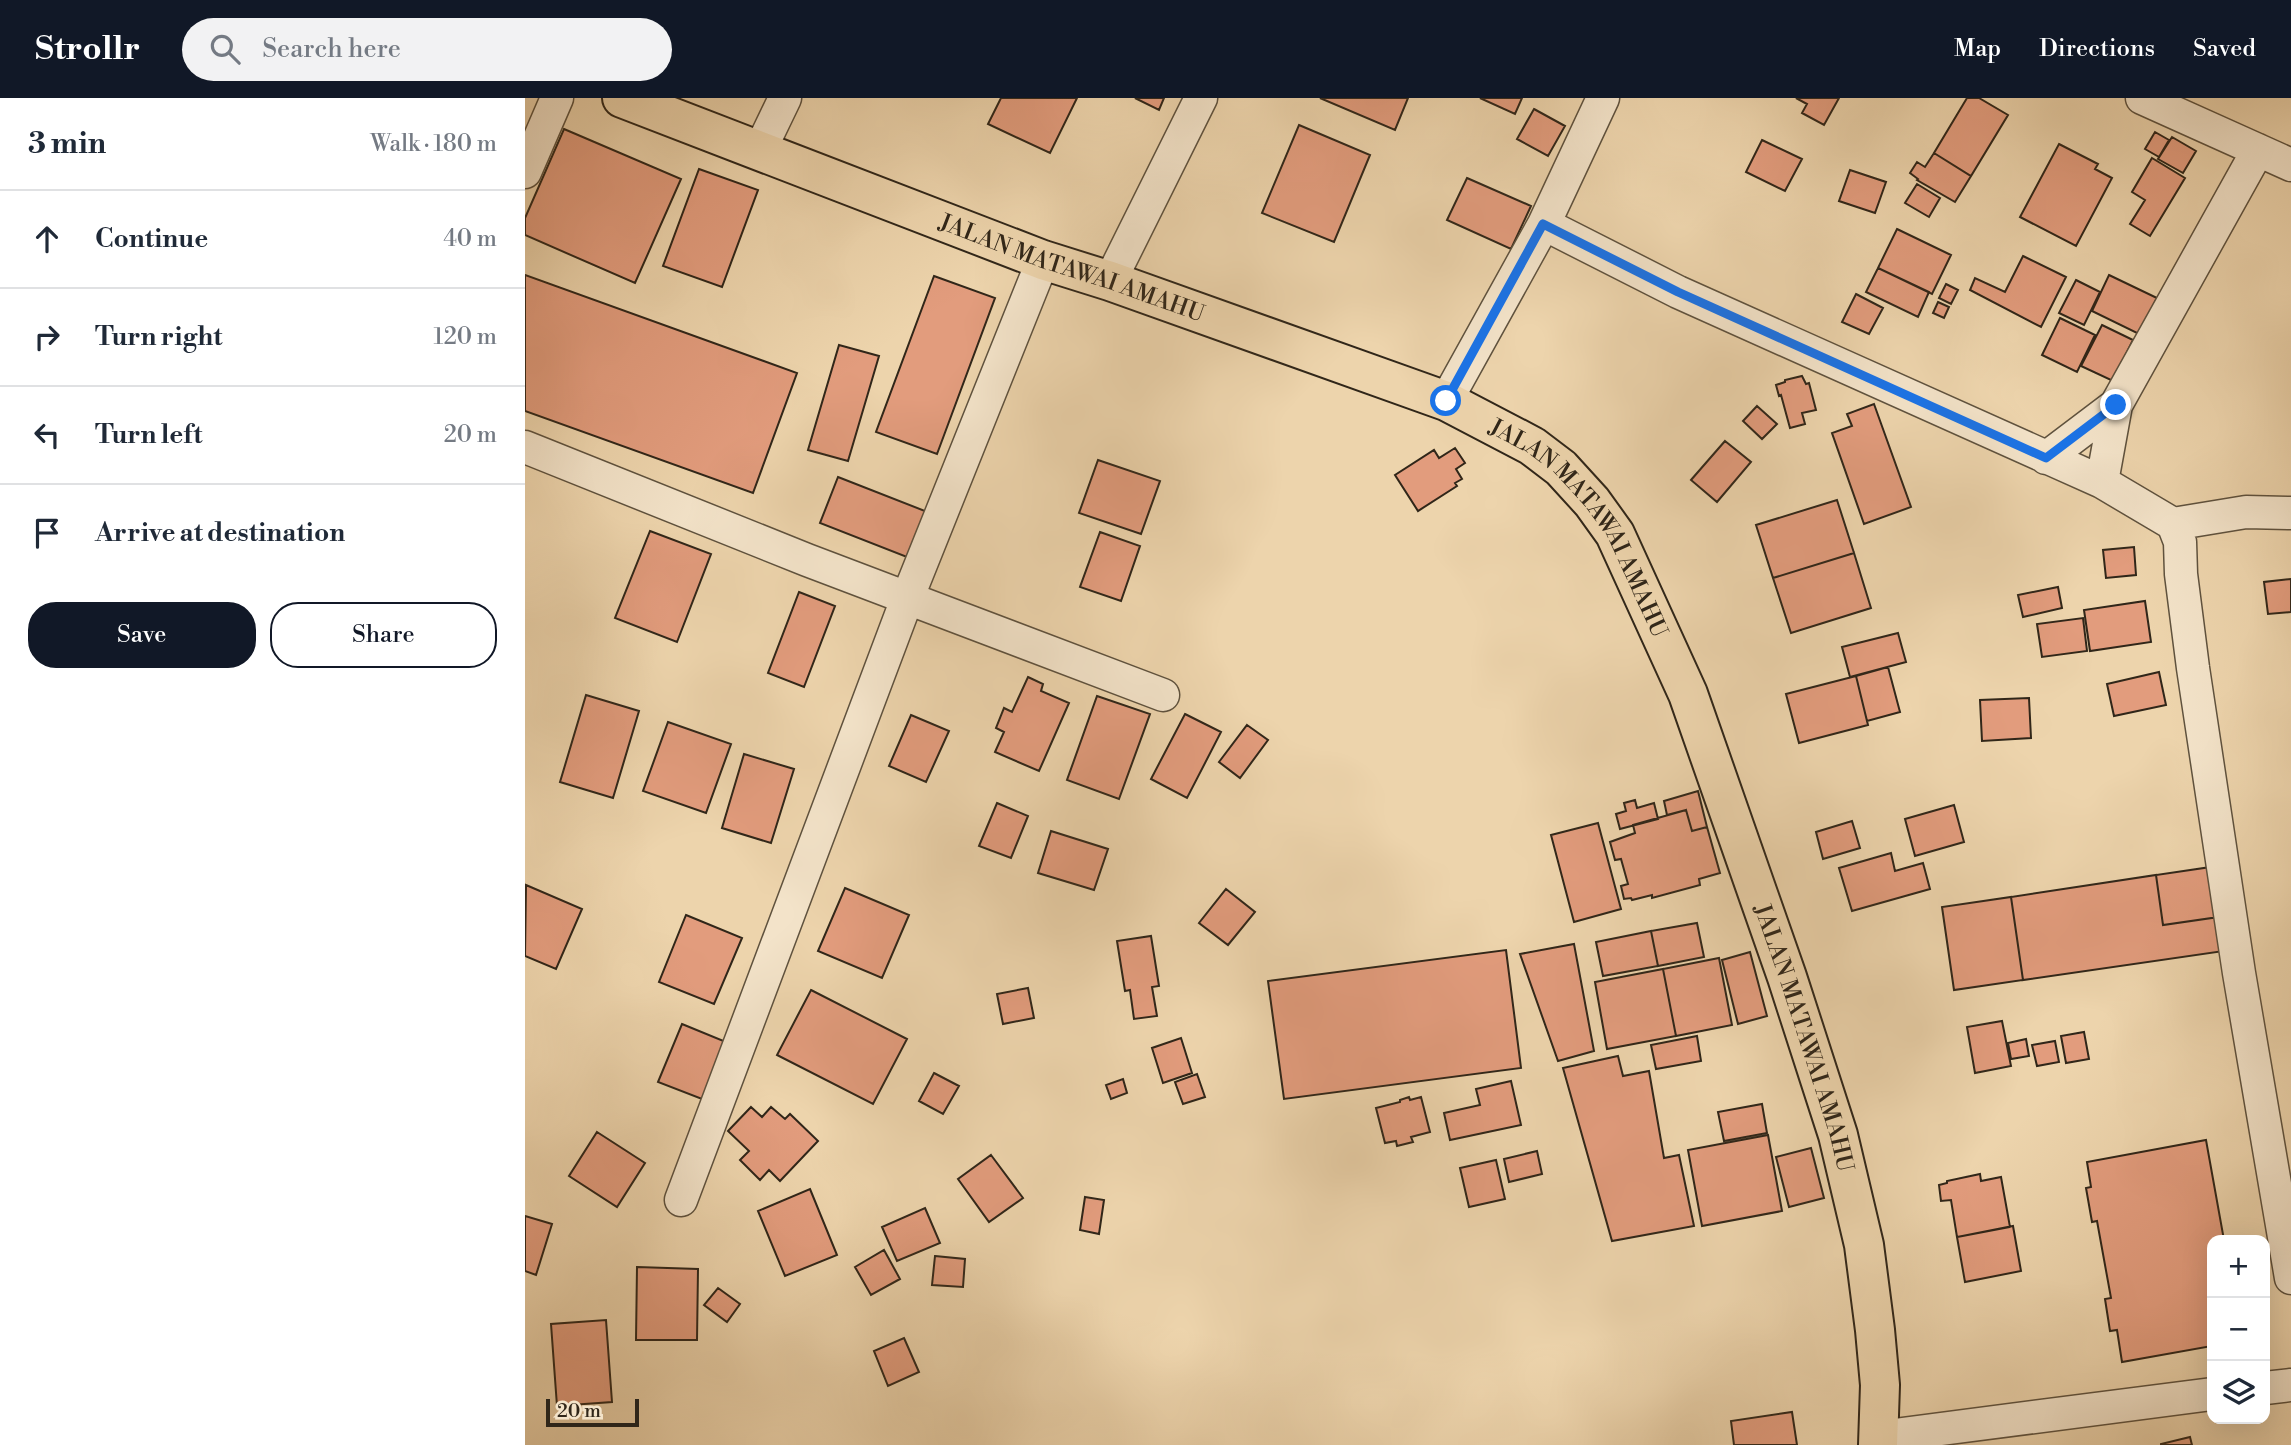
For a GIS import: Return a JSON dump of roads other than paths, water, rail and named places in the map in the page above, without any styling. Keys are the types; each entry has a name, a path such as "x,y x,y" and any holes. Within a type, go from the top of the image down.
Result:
{"highway":[{"name":"JALAN MATAWAI AMAHU","path":"622,98 1043,260 1110,281 1446,401 1532,446 1561,468 1593,502 1615,534 1688,694 1787,977 1837,1135 1864,1245 1879,1371 1879,1441"}],"street":[{"path":"525,172 557,98"},
{"path":"759,150 785,98"},
{"path":"1110,281 1201,98"},
{"path":"1446,401 1543,224 1603,98"},
{"path":"2142,98 2291,165"},
{"path":"2102,482 2116,405 2258,150"},
{"path":"1543,224 1678,292 2102,482 2173,523 2181,542 2181,574 2193,668 2241,986 2291,1278"},
{"path":"681,1200 907,598 1043,260"},
{"path":"2046,458 2116,405"},
{"path":"525,447 907,598 1163,695"},
{"path":"2173,523 2246,512 2291,513"},
{"path":"2270,1387 2291,1385"},
{"path":"1879,1441 2207,1395"}]}
